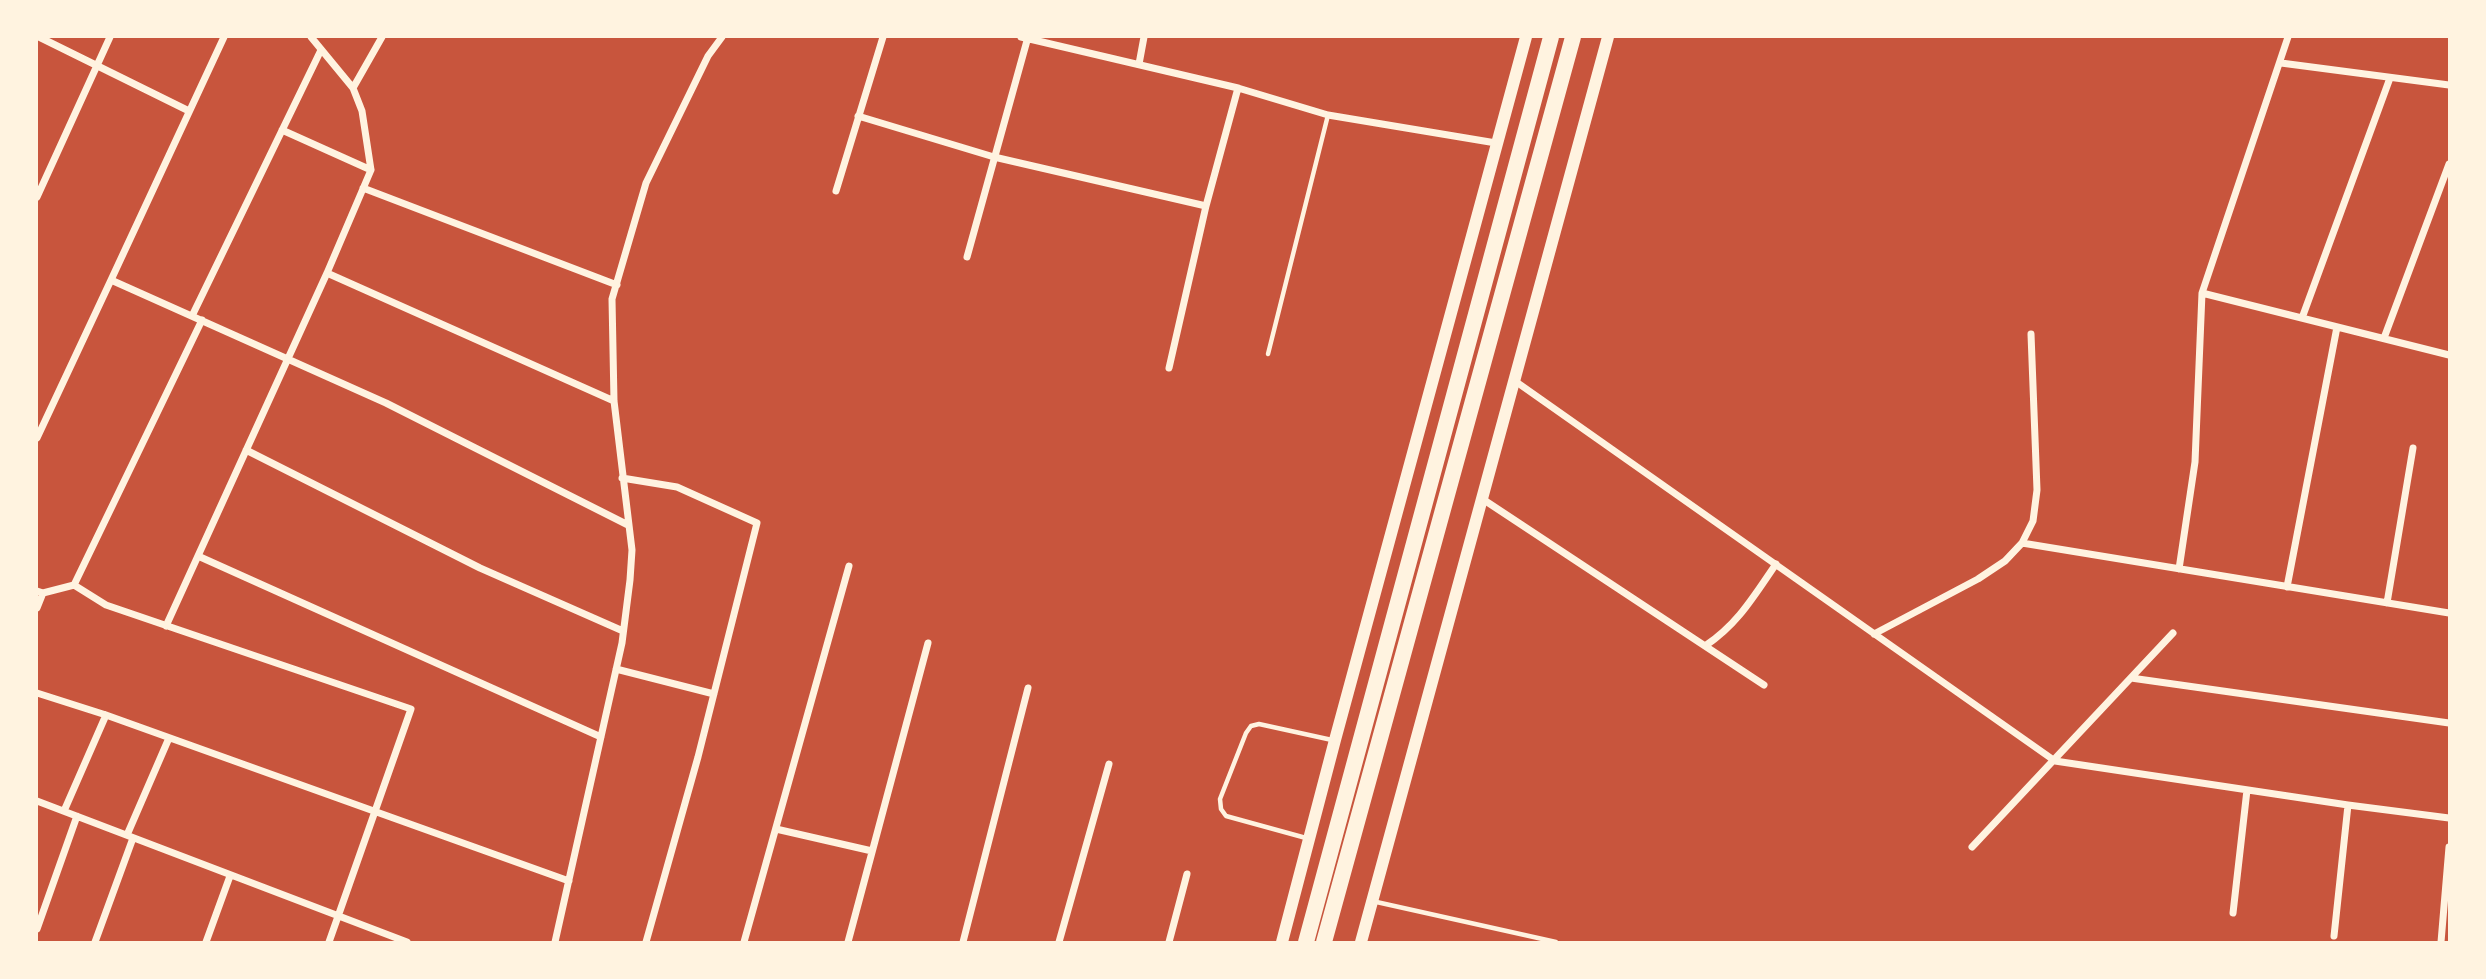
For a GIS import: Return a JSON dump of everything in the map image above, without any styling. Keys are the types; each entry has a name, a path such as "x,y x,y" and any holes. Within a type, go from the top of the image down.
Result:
{"highway":[{"path":"1306,942 1551,37"},
{"path":"1324,942 1573,37"}],"street":[{"path":"39,37 190,111"},
{"path":"37,197 110,37"},
{"path":"37,438 224,37"},
{"path":"166,626 327,273 371,170 362,111 353,89 311,37"},
{"path":"353,89 382,37"},
{"path":"555,942 624,631 632,550 614,401 612,299 646,183 708,56 722,37"},
{"path":"835,191 883,37"},
{"path":"967,257 1025,37 1238,89 1328,115 1496,143"},
{"path":"1139,64 1144,37"},
{"path":"1283,942 1335,740 1526,37"},
{"path":"1361,942 1608,37"},
{"path":"2179,569 2195,462 2202,293 2288,37"},
{"path":"192,316 321,50"},
{"path":"2281,63 2449,85"},
{"path":"2302,318 2390,78"},
{"path":"1169,368 1206,206 1238,89"},
{"path":"859,116 994,157 1206,206"},
{"path":"282,130 371,170"},
{"path":"2384,338 2449,164"},
{"path":"363,188 617,285"},
{"path":"327,273 614,401"},
{"path":"111,280 386,403 628,525"},
{"path":"2202,293 2449,355"},
{"path":"74,585 202,320"},
{"path":"2287,587 2337,327"},
{"path":"1874,634 1978,579 2005,561 2022,543 2033,521 2037,490 2031,334"},
{"path":"1515,381 2055,761 2449,818"},
{"path":"2387,603 2413,447"},
{"path":"246,450 480,568 624,631"},
{"path":"622,478 677,486 757,523 646,942"},
{"path":"1481,498 1764,685"},
{"path":"2022,543 2449,613"},
{"path":"198,556 601,737"},
{"path":"1705,646 1724,634 1738,619 1776,564"},
{"path":"744,942 849,566"},
{"path":"37,608 40,592 74,585 106,605 411,709 329,942"},
{"path":"1972,847 2173,633"},
{"path":"848,942 929,643"},
{"path":"616,669 713,694"},
{"path":"2131,678 2449,723"},
{"path":"963,942 1028,688"},
{"path":"37,693 106,715 569,881"},
{"path":"64,811 106,715"},
{"path":"95,942 130,837 169,738"},
{"path":"1059,942 1109,764"},
{"path":"2233,913 2247,790"},
{"path":"37,801 407,942"},
{"path":"2334,936 2347,805"},
{"path":"37,929 77,816"},
{"path":"776,829 872,851"},
{"path":"2441,942 2449,847"},
{"path":"1169,942 1187,874"},
{"path":"206,942 230,876"}],"lane":[{"path":"1268,354 1328,115"},
{"path":"1310,839 1226,816 1221,809 1220,799 1251,726 1259,724 1335,740"},
{"path":"1372,901 1556,942"}]}
